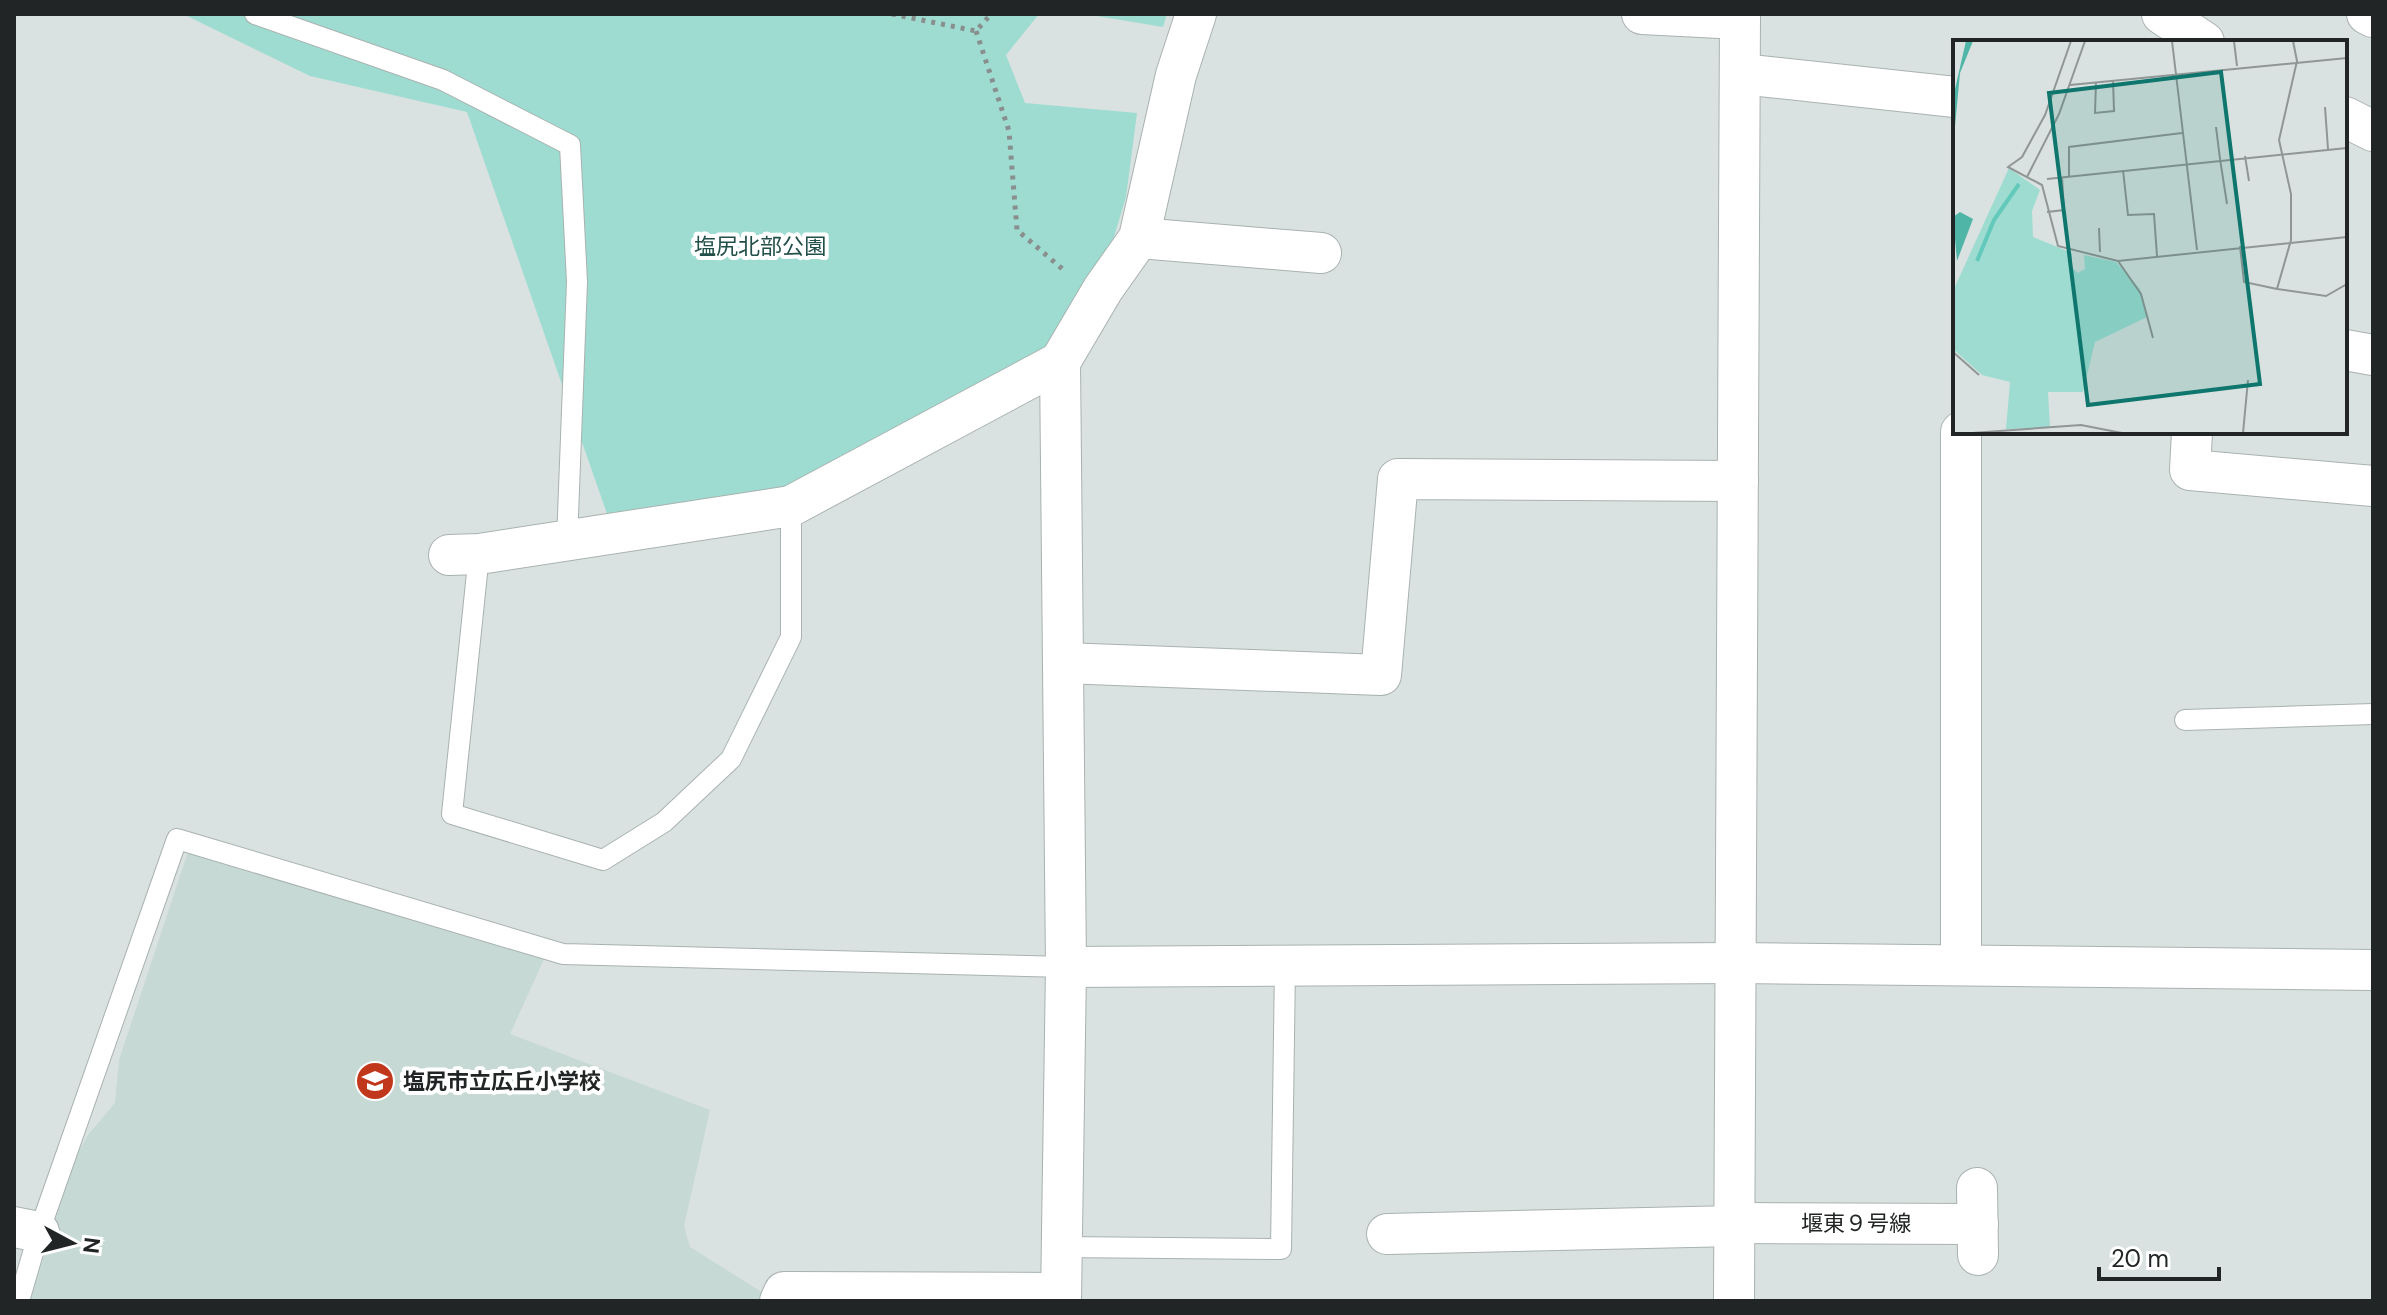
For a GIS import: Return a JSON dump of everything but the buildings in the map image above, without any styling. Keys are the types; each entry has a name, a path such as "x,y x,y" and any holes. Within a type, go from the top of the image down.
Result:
{"street":[{"path":"780,1301 784,1292 1061,1297 1066,967 1060,362 1103,289 1139,238 1176,75 1196,14"},
{"path":"1642,14 1740,16 1734,1301"},
{"path":"2162,14 2201,40"},
{"path":"2367,14 2373,17"},
{"path":"1741,74 1953,97"},
{"path":"2347,118 2373,131"},
{"path":"1139,238 1321,253"},
{"path":"2347,350 2373,355"},
{"path":"464,555 791,506 1060,362"},
{"path":"1961,434 1961,965"},
{"path":"2192,434 2190,470 2373,486"},
{"path":"1063,663 1381,675 1398,479 1738,481"},
{"path":"1066,967 1737,963 2373,970"},
{"name":"堰東９号線","path":"1387,1234 1735,1224 1978,1222"}],"lane":[{"path":"255,14 443,80 570,145 577,282 567,541"},
{"path":"464,555 452,814 603,860 664,822 731,759 791,637 791,506"},
{"path":"2185,720 2373,714"},
{"path":"19,1301 27,1229 177,839 563,954 1066,967"},
{"path":"1061,1247 1281,1249 1285,965"}],"path":[{"path":"892,14 976,31"},
{"path":"976,31 991,14"},
{"path":"976,31 1009,131 1017,230 1074,278"}],"shaded area":[{"name":"塩尻市立広丘小学校","path":"189,849 545,957 510,1034 710,1110 684,1226 690,1247 768,1296 766,1301 30,1301 74,1159 88,1135 115,1103 119,1060"}],"green space":[{"name":"塩尻北部公園","path":"183,14 1039,14 1006,55 1025,103 1137,113 1126,197 1104,270 1054,348 831,501 613,531 467,112 310,76"},
{"path":"1085,14 1167,14 1163,27"}],"place":[{"name":"塩尻市立広丘小学校","path":"375,1081"}]}
